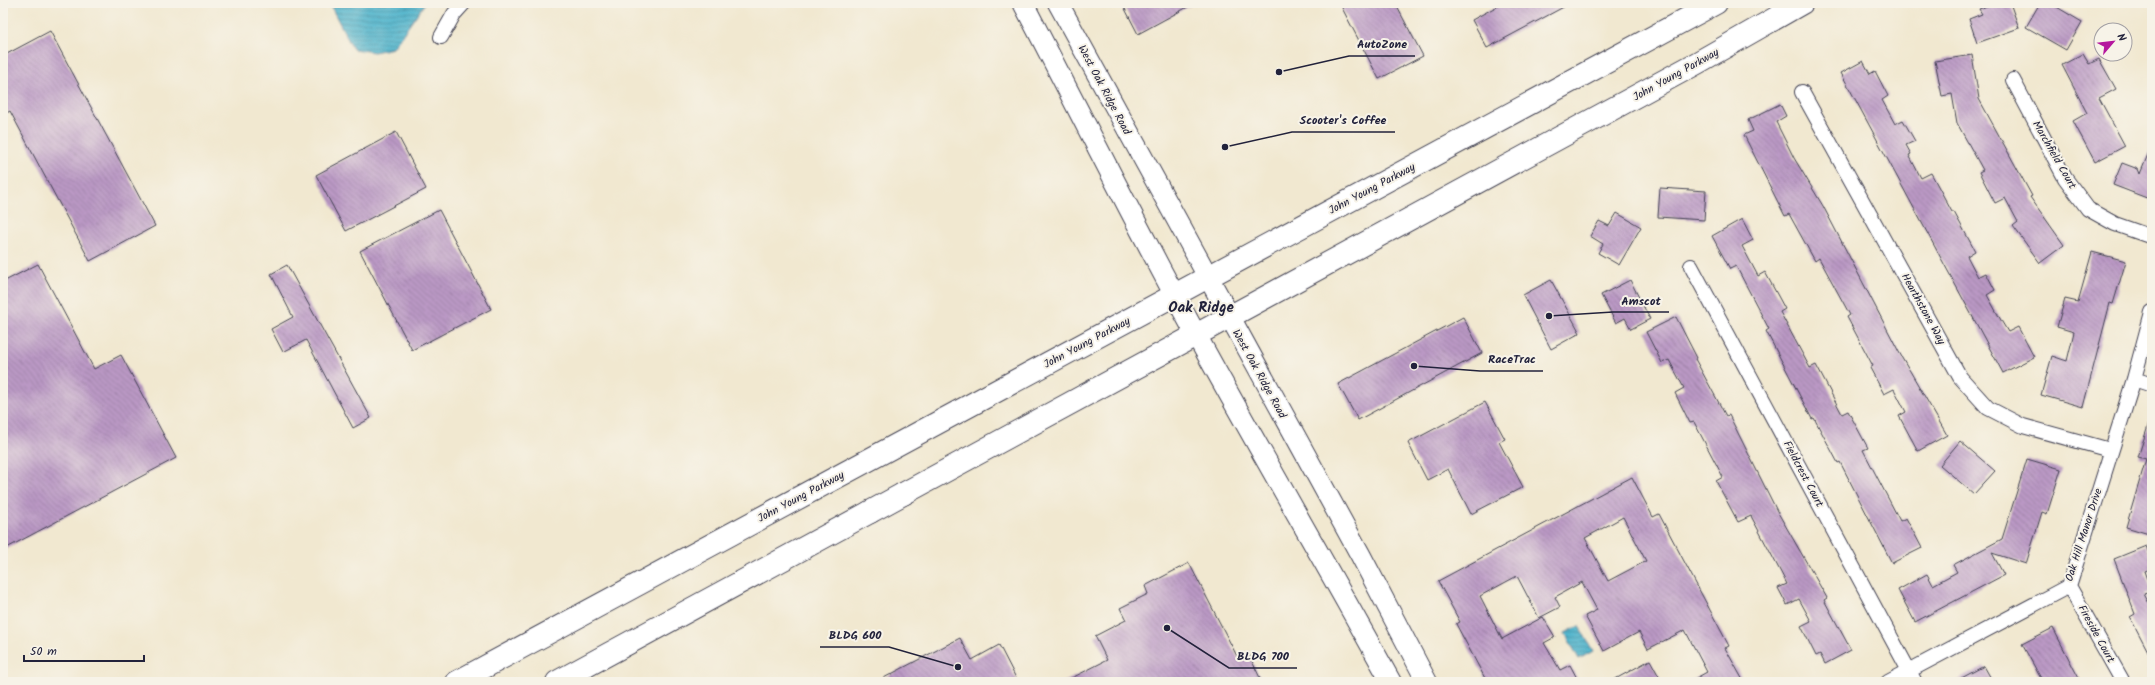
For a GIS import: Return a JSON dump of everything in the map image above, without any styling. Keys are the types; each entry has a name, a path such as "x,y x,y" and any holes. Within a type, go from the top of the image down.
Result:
{"main road":[{"name":"John Young Parkway","path":"457,682 1207,279 1716,3"},
{"name":"John Young Parkway","path":"557,682 1697,63 1802,3"}],"street":[{"path":"441,37 454,14 464,3"},
{"path":"1023,3 1097,149 1175,296 1301,525 1391,682"},
{"name":"West Oak Ridge Road","path":"1058,3 1228,318 1361,556 1427,682"},
{"name":"Marchfield Court","path":"2013,80 2065,178 2088,209 2115,224 2152,237"},
{"name":"Hearthstone Way","path":"1802,92 1960,377 1988,408 2023,426 2110,450"},
{"name":"Fieldcrest Court","path":"1691,266 1912,676"},
{"name":"Oak Hill Manor Drive","path":"1888,682 1912,676 2069,586 2110,450 2134,379 2152,312"},
{"path":"2134,379 2152,385"},
{"name":"Fireside Court","path":"2069,586 2123,682"}],"water":[{"path":"329,3 425,3 393,48 374,52 353,49"},
{"path":"1579,626 1593,651 1579,659 1565,633"}],"building":[{"path":"1122,3 1195,3 1138,34"},
{"path":"1351,3 1395,3 1423,56 1379,79 1342,8"},
{"path":"1503,3 1571,3 1487,48 1472,20"},
{"path":"1995,3 2010,3 2019,28 1977,43 1969,19 1982,14 1979,9"},
{"path":"2040,3 2050,3 2082,22 2066,50 2026,27"},
{"path":"50,31 155,226 90,261 10,111 3,115 3,56"},
{"path":"2083,54 2089,64 2093,62 2101,62 2116,89 2099,98 2125,146 2095,162 2073,121 2087,113 2062,65"},
{"path":"1972,55 1979,99 2032,196 2030,197 2064,245 2040,263 2013,226 2018,222 2005,198 1995,203 1979,172 1983,170 1957,123 1952,94 1942,96 1935,61"},
{"path":"1863,61 1870,74 1875,71 1888,96 1882,100 1895,124 1903,120 1915,141 1906,145 1911,154 1909,155 1921,178 1931,173 1975,251 1967,256 1978,277 1986,273 1995,290 1987,295 2002,322 2008,332 2018,327 2034,357 2003,373 1841,73"},
{"path":"1780,104 1786,116 1776,122 1794,158 1823,206 1899,352 1947,435 1918,451 1899,416 1906,412 1894,389 1884,394 1870,368 1873,366 1847,317 1850,315 1819,258 1815,261 1789,214 1785,216 1744,135 1753,131 1748,120"},
{"path":"396,132 426,189 346,231 316,175"},
{"path":"2151,147 2152,200 2113,185 2122,163 2138,169 2140,174"},
{"path":"1660,188 1706,191 1704,220 1658,217"},
{"path":"439,210 491,309 412,350 360,251"},
{"path":"1617,213 1641,227 1619,265 1598,253 1603,244 1590,236 1599,221 1609,226"},
{"path":"1742,219 1753,240 1742,246 1758,276 1765,272 1785,309 1780,312 1810,368 1816,365 1842,414 1848,411 1868,448 1863,450 1900,521 1906,518 1922,548 1892,563 1840,462 1838,463 1814,418 1812,419 1766,331 1769,329 1736,266 1730,269 1712,236"},
{"path":"2092,252 2126,261 2113,304 2110,303 2083,407 2041,395 2052,356 2067,361 2074,332 2057,327 2065,299 2078,302"},
{"path":"38,264 94,369 121,355 176,458 3,550 3,282"},
{"path":"287,265 371,418 353,428 306,340 283,352 271,329 293,317 271,274"},
{"path":"1551,280 1580,333 1551,349 1523,295"},
{"path":"1630,280 1650,319 1631,329 1625,318 1616,323 1601,295"},
{"path":"1463,317 1482,353 1358,420 1338,384"},
{"path":"1676,317 1697,358 1695,359 1726,416 1729,415 1777,511 1827,598 1824,600 1851,650 1825,664 1820,654 1816,656 1801,626 1811,621 1799,599 1787,605 1778,588 1787,584 1751,516 1738,522 1716,481 1723,477 1694,422 1690,423 1675,393 1684,388 1669,360 1662,363 1646,332"},
{"path":"1485,402 1505,439 1499,442 1523,487 1471,514 1448,469 1427,480 1408,443"},
{"path":"2149,423 2152,423 2152,535 2126,527 2146,459 2138,457"},
{"path":"1960,441 1995,471 1974,494 1940,465"},
{"path":"2027,459 2061,469 2047,514 2042,512 2026,564 1992,553 2004,575 1915,622 1898,590 1927,574 1933,585 1957,572 1953,565 2002,539"},
{"path":"1632,477 1653,517 1659,514 1729,646 1725,648 1744,682 1689,682 1707,672 1685,630 1648,649 1639,632 1604,651 1585,616 1597,610 1582,582 1555,597 1560,607 1539,618 1517,576 1480,596 1502,639 1543,617 1555,637 1544,643 1560,670 1570,665 1579,682 1487,682 1456,624 1460,622 1438,581","holes":["1623,517 1646,561 1608,581 1585,538"]},
{"path":"2146,546 2152,562 2152,568 2145,571 2152,591 2144,594 2152,609 2152,659 2130,617 2135,614 2114,559"},
{"path":"1189,563 1239,660 1249,655 1262,682 1064,682 1107,660 1095,636 1126,620 1120,608 1148,594 1145,586"},
{"path":"2053,628 2081,682 2043,682 2022,644"},
{"path":"960,638 972,660 999,645 1018,682 876,682"},
{"path":"1650,660 1662,682 1610,682"},
{"path":"1984,666 1993,682 1954,682"}],"place":[{"name":"AutoZone","path":"1279,72"},
{"name":"Scooter's Coffee","path":"1225,147"},
{"name":"Amscot","path":"1549,316"},
{"name":"RaceTrac","path":"1414,366"},
{"name":"BLDG 700","path":"1167,628"},
{"name":"BLDG 600","path":"958,667"}],"district":[{"name":"Oak Ridge","path":"1201,308"}]}
